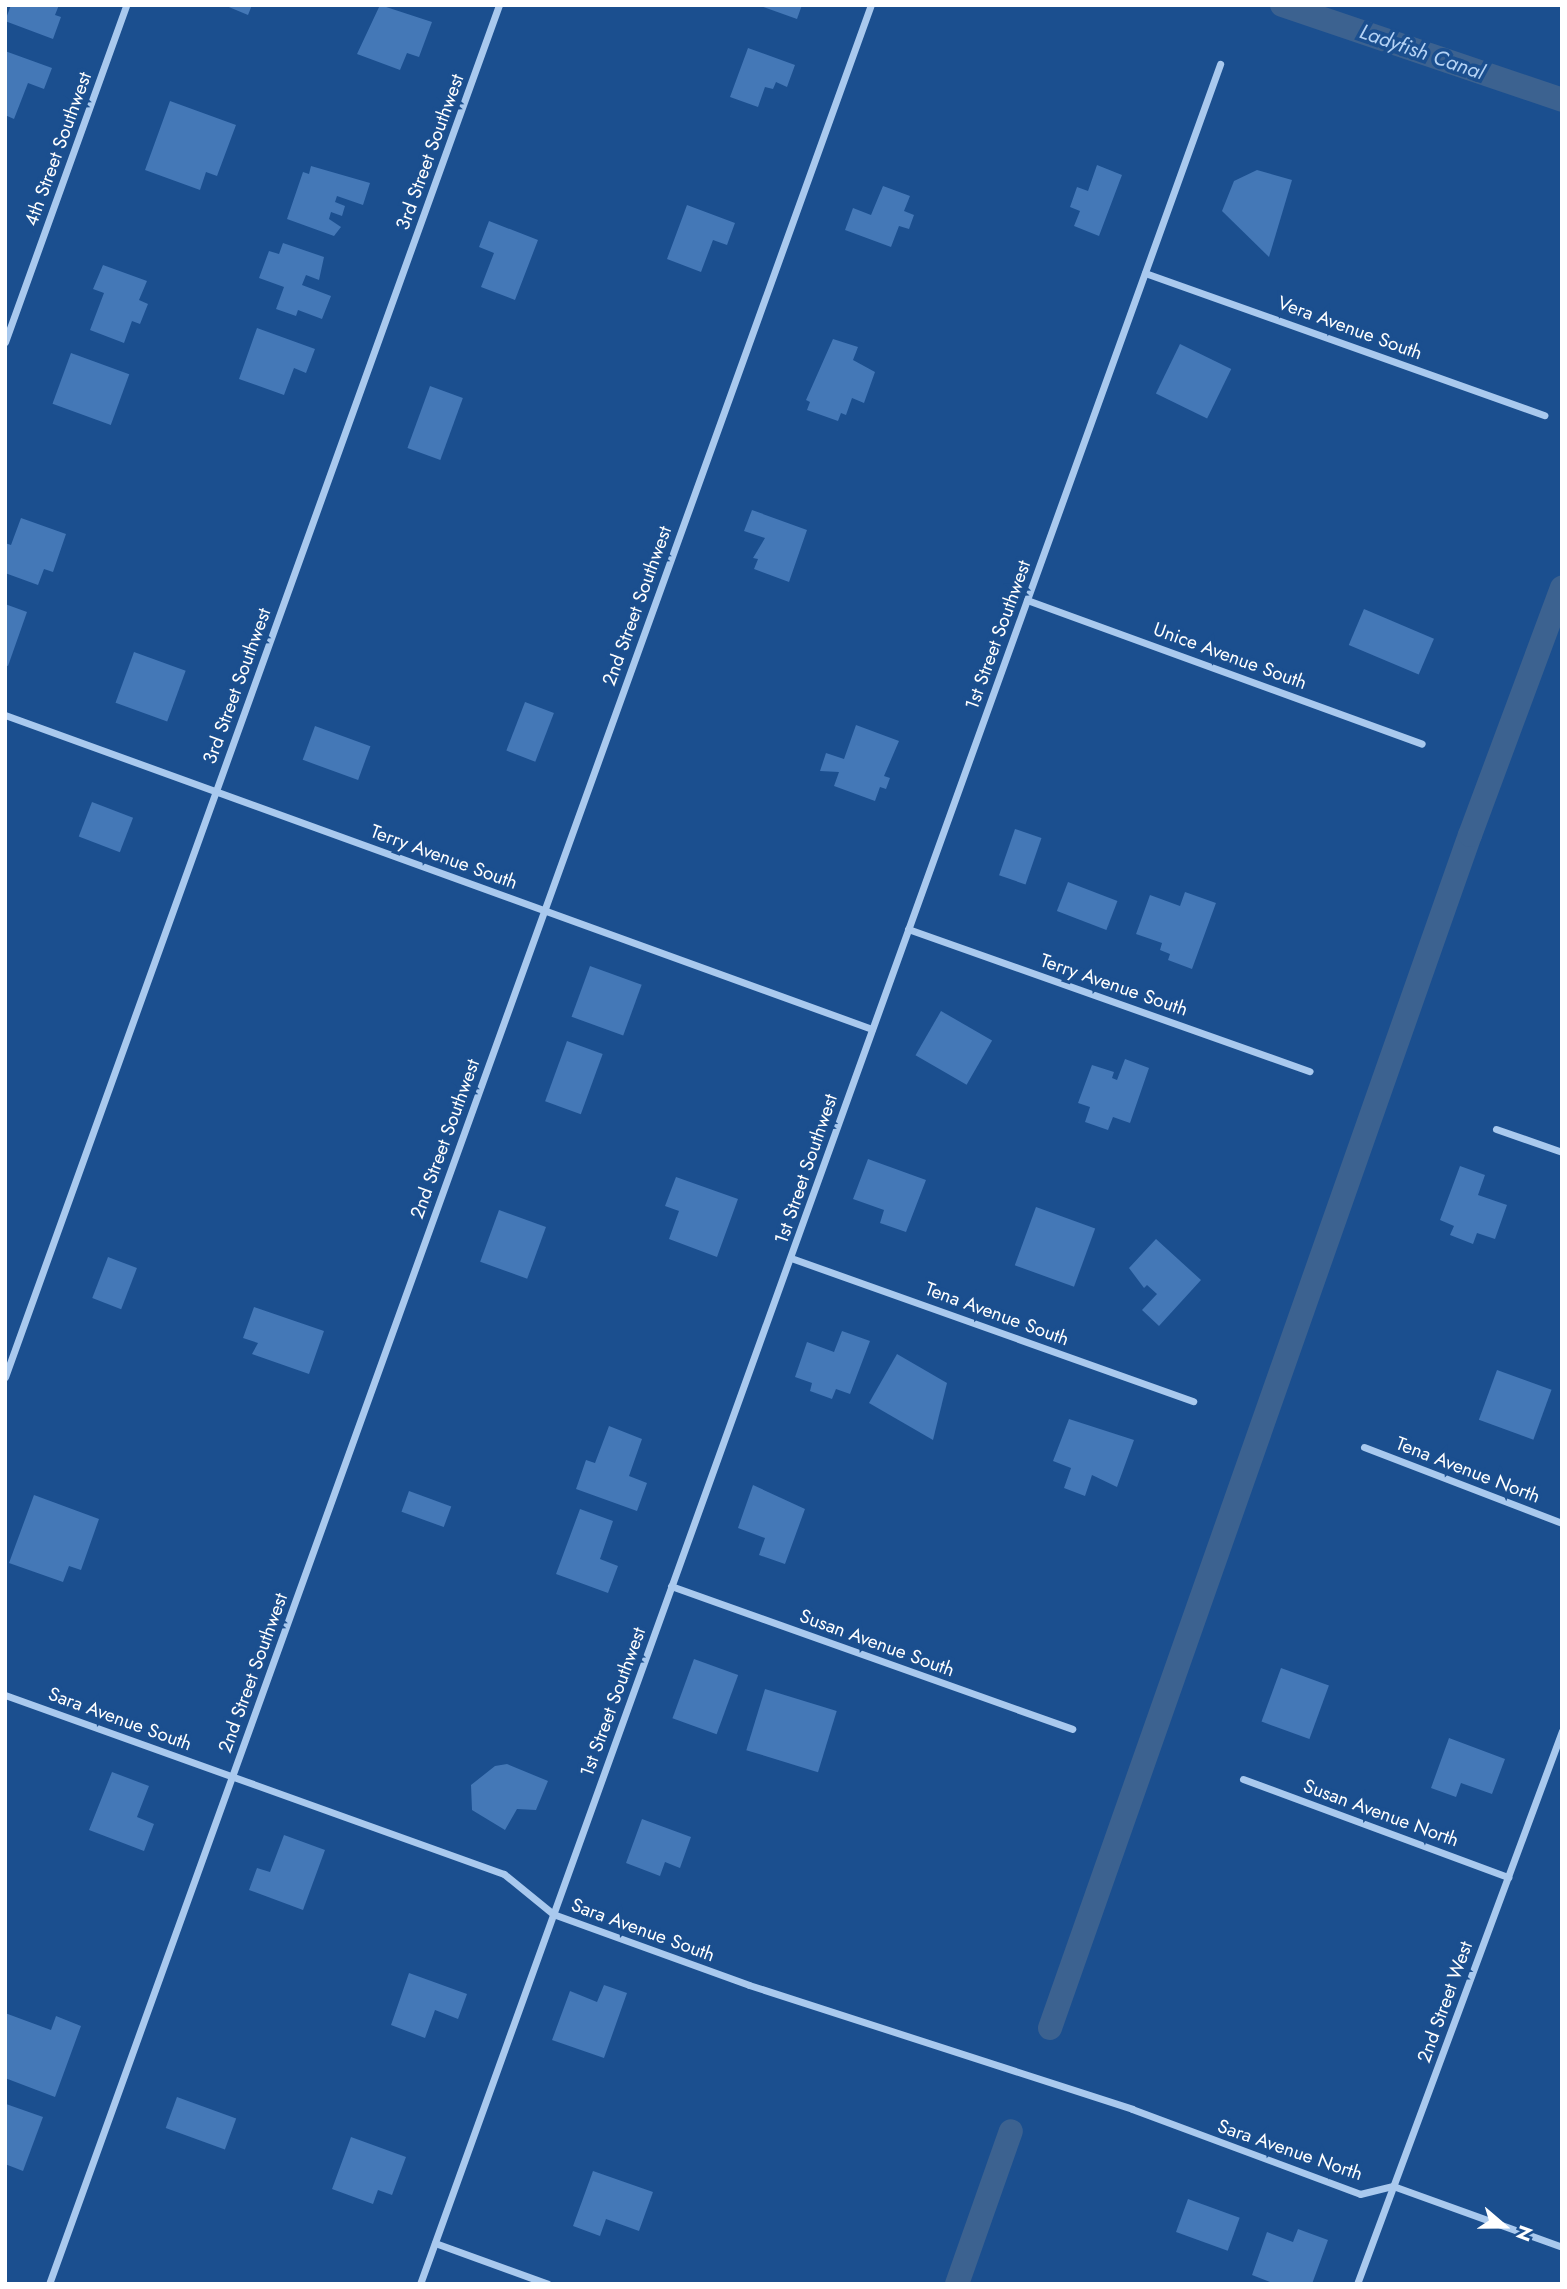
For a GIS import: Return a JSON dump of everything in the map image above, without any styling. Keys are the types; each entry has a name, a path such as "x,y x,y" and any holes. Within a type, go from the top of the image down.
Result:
{"street":[{"name":"4th Street Southwest","path":"5,342 125,5"},
{"name":"3rd Street Southwest","path":"5,1377 499,5"},
{"name":"2nd Street Southwest","path":"49,2284 871,5"},
{"name":"1st Street Southwest","path":"420,2284 1220,64"},
{"name":"Vera Avenue South","path":"1145,273 1544,415"},
{"name":"Unice Avenue South","path":"1027,600 1422,744"},
{"name":"Terry Avenue South","path":"5,715 872,1029"},
{"name":"Terry Avenue South","path":"908,929 1310,1071"},
{"path":"1496,1129 1562,1152"},
{"name":"Tena Avenue South","path":"791,1258 1193,1401"},
{"name":"Tena Avenue North","path":"1364,1447 1562,1523"},
{"name":"Susan Avenue South","path":"671,1586 1072,1729"},
{"name":"Sara Avenue South","path":"5,1695 504,1874 552,1914 923,2044 1087,2094"},
{"name":"2nd Street West","path":"1357,2284 1562,1731"},
{"name":"Susan Avenue North","path":"1243,1779 1508,1877"},
{"name":"Sara Avenue North","path":"1087,2094 1360,2194 1393,2186"},
{"path":"1393,2186 1562,2247"},
{"path":"435,2243 548,2284"}],"building":[{"path":"11,5 59,5 55,15 61,17 53,39 5,21"},
{"path":"224,5 252,5 248,15"},
{"path":"380,5 432,22 419,57 407,53 400,70 357,54"},
{"path":"758,5 802,5 797,19"},
{"path":"748,48 795,65 787,87 776,82 773,89 765,87 758,107 730,97"},
{"path":"5,51 52,68 44,89 28,83 14,119 5,115"},
{"path":"170,101 236,125 217,176 206,172 200,190 145,170"},
{"path":"1097,165 1122,175 1099,236 1074,226 1080,211 1070,207 1077,187 1088,191"},
{"path":"311,166 370,183 363,205 337,196 335,202 345,206 342,216 331,212 329,219 341,227 334,236 287,219 303,172 309,174"},
{"path":"1257,170 1292,180 1269,257 1222,211 1234,181"},
{"path":"883,186 910,196 904,211 914,215 909,229 899,226 891,247 845,230 853,208 871,215"},
{"path":"687,205 735,223 727,245 713,240 701,272 667,259"},
{"path":"489,221 538,240 515,300 481,287 494,253 479,247"},
{"path":"283,243 324,257 319,280 306,275 302,285 331,296 322,319 298,310 296,316 276,309 284,287 259,278 269,251 279,254"},
{"path":"103,265 147,281 139,300 148,304 140,324 132,321 124,343 90,330 104,293 93,289"},
{"path":"257,328 315,349 306,373 294,368 284,395 239,379"},
{"path":"833,339 858,347 853,360 875,372 864,403 852,398 846,415 841,413 838,421 807,410 810,402 806,400"},
{"path":"1180,344 1231,369 1207,418 1156,393"},
{"path":"71,353 129,374 111,425 53,404"},
{"path":"430,386 463,398 440,460 407,448"},
{"path":"752,510 807,530 789,582 754,569 758,559 753,558 765,538 744,531"},
{"path":"21,518 66,534 53,572 44,569 38,585 5,573 5,543 11,545"},
{"path":"5,604 27,612 8,666 5,665"},
{"path":"1364,609 1434,639 1419,675 1349,645"},
{"path":"134,652 186,671 167,722 116,703"},
{"path":"525,702 554,713 535,762 506,751"},
{"path":"856,725 899,741 884,776 890,778 886,789 880,787 875,801 834,786 839,772 820,771 826,753 844,759"},
{"path":"315,726 370,746 358,780 303,760"},
{"path":"92,802 133,818 120,852 79,837"},
{"path":"1015,829 1041,838 1026,884 999,875"},
{"path":"1068,882 1117,901 1106,930 1057,911"},
{"path":"1185,892 1216,903 1192,969 1168,960 1170,954 1160,950 1162,943 1136,934 1150,895 1180,906"},
{"path":"590,966 642,985 623,1036 572,1017"},
{"path":"941,1011 992,1040 967,1085 916,1055"},
{"path":"567,1041 603,1054 581,1114 545,1101"},
{"path":"1125,1059 1149,1068 1130,1123 1113,1117 1108,1130 1085,1122 1090,1107 1078,1103 1092,1065 1114,1072 1112,1078 1117,1080"},
{"path":"868,1159 926,1180 906,1232 880,1223 884,1210 853,1199"},
{"path":"1460,1166 1485,1175 1478,1195 1507,1205 1495,1239 1477,1233 1473,1244 1450,1235 1454,1226 1440,1220"},
{"path":"676,1177 738,1199 717,1257 669,1239 679,1211 665,1206"},
{"path":"1036,1207 1095,1229 1074,1287 1015,1265"},
{"path":"499,1210 546,1227 527,1279 480,1262"},
{"path":"1156,1239 1201,1280 1159,1326 1142,1310 1157,1294 1147,1285 1144,1288 1129,1268"},
{"path":"108,1257 137,1268 121,1309 92,1298"},
{"path":"254,1307 324,1331 309,1374 252,1354 258,1343 243,1338"},
{"path":"842,1331 870,1341 850,1394 836,1389 832,1399 810,1391 812,1383 795,1377 807,1342 834,1352"},
{"path":"897,1354 947,1383 933,1440 869,1403"},
{"path":"1497,1370 1552,1390 1533,1440 1479,1420"},
{"path":"1069,1419 1134,1440 1117,1487 1092,1475 1085,1496 1064,1488 1071,1468 1053,1461"},
{"path":"609,1426 642,1439 629,1476 647,1483 637,1511 576,1489 586,1460 595,1463"},
{"path":"753,1485 805,1509 785,1564 759,1555 765,1538 738,1528"},
{"path":"409,1491 451,1506 444,1527 401,1512"},
{"path":"34,1495 99,1519 81,1570 69,1566 63,1582 9,1563"},
{"path":"580,1509 613,1521 600,1559 618,1566 608,1593 556,1574"},
{"path":"694,1659 738,1675 717,1734 672,1718"},
{"path":"1281,1668 1329,1685 1309,1739 1262,1722"},
{"path":"765,1689 837,1711 818,1772 746,1750"},
{"path":"1449,1738 1505,1759 1492,1794 1461,1783 1456,1797 1431,1788"},
{"path":"507,1764 548,1781 536,1810 517,1809 505,1830 472,1810 471,1785 495,1766"},
{"path":"112,1772 149,1786 137,1817 154,1824 144,1851 89,1830"},
{"path":"642,1819 691,1837 680,1868 665,1862 660,1876 626,1863"},
{"path":"284,1835 325,1850 303,1910 249,1890 257,1868 270,1872"},
{"path":"409,1973 467,1994 458,2019 435,2010 425,2038 391,2025"},
{"path":"604,1985 627,1993 604,2058 552,2040 570,1991 597,2002"},
{"path":"5,2013 51,2030 56,2016 81,2026 55,2097 5,2078"},
{"path":"177,2097 236,2119 225,2150 166,2128"},
{"path":"6,2104 43,2117 23,2171 5,2164"},
{"path":"351,2137 406,2157 392,2195 378,2190 373,2204 332,2189"},
{"path":"593,2171 653,2192 639,2231 606,2219 600,2236 573,2226"},
{"path":"1188,2199 1240,2218 1228,2251 1176,2232"},
{"path":"1298,2229 1328,2240 1312,2284 1275,2284 1252,2275 1267,2232 1293,2242"}],"waterway":[{"name":"Ladyfish Canal","path":"1282,5 1562,100"},
{"path":"1050,2028 1470,835 1562,588"},
{"path":"957,2284 1011,2131"}]}
